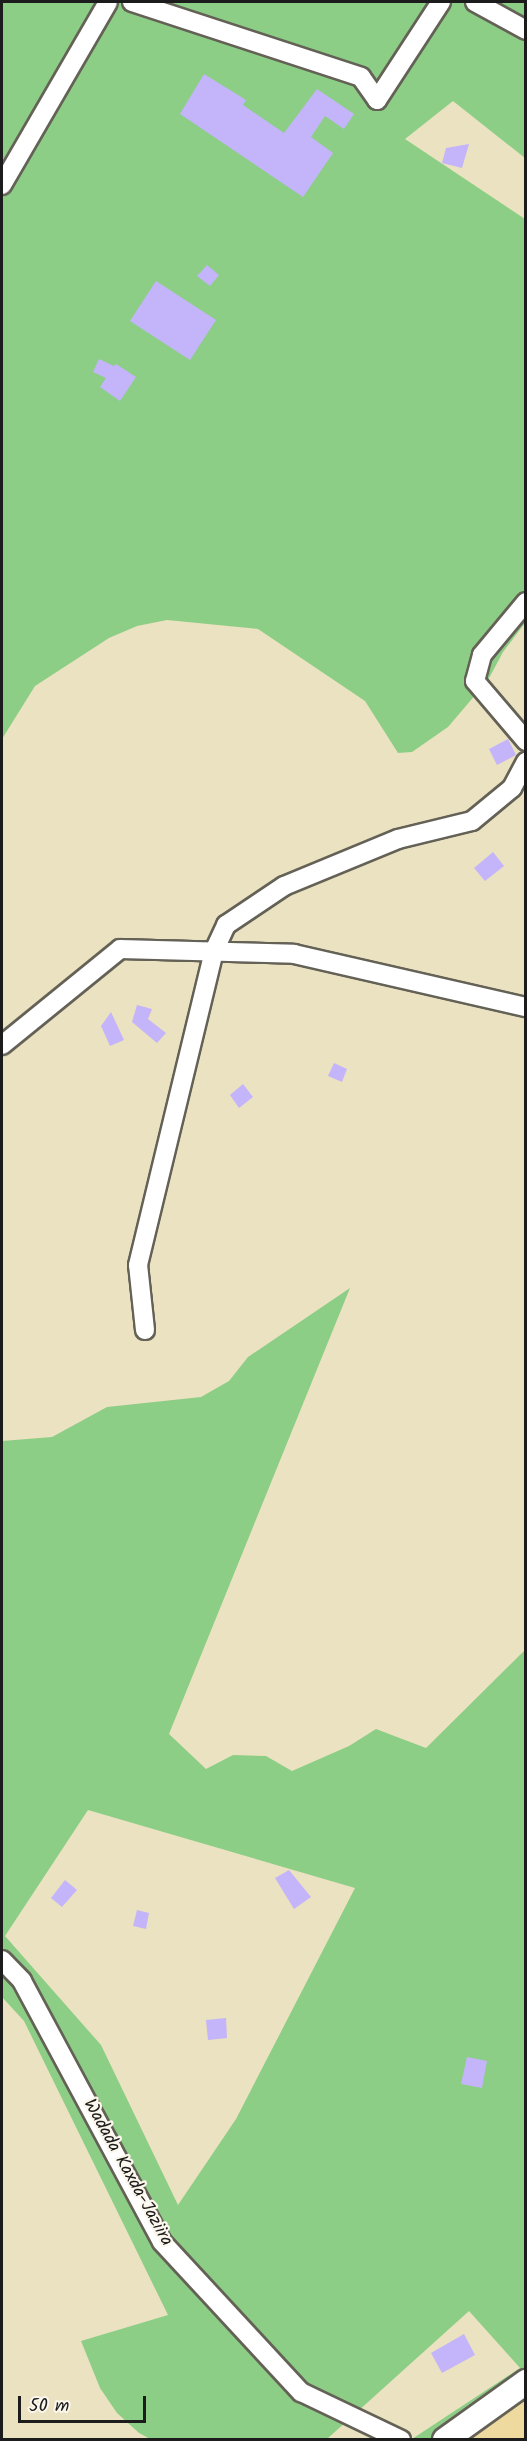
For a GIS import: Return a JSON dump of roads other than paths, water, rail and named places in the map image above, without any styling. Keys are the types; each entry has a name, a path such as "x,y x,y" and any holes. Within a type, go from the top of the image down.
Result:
{"main road":[{"path":"445,2439 525,2382"}],"street":[{"path":"2,185 108,2"},
{"path":"132,2 360,77 377,100 441,2"},
{"path":"475,2 525,30"},
{"path":"525,602 482,655 475,681 525,741"},
{"path":"145,1330 138,1265 214,951 225,925 284,886 398,839 472,821 512,788 525,762"},
{"path":"2,1045 120,949 294,954 525,1007"},
{"name":"Wadada Kaxda-Jaziira","path":"2,1960 22,1981 162,2242 301,2392 401,2439"}]}
